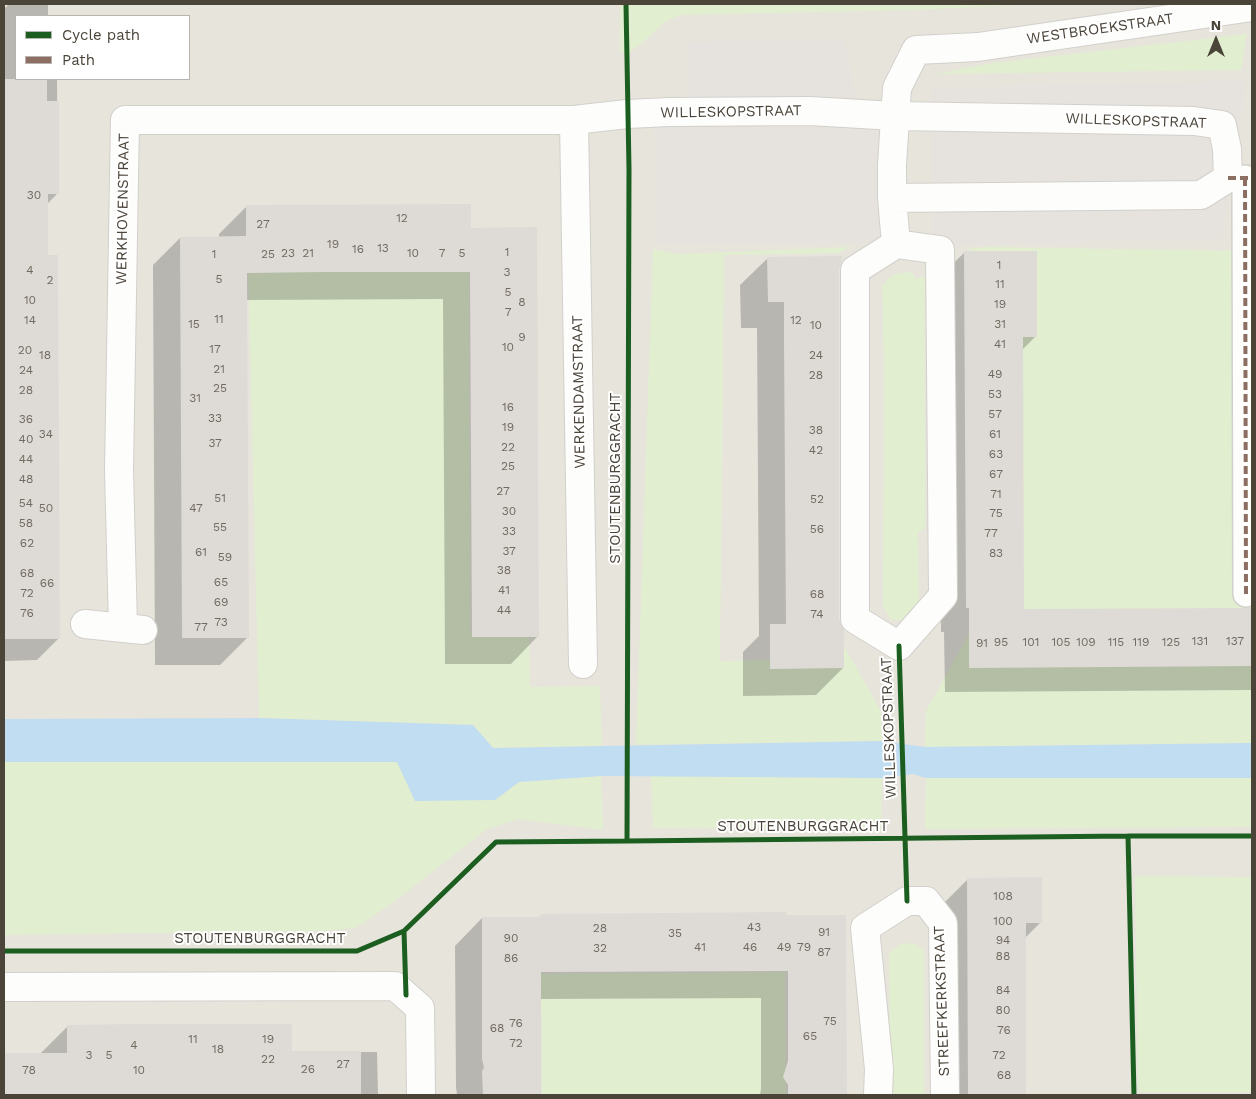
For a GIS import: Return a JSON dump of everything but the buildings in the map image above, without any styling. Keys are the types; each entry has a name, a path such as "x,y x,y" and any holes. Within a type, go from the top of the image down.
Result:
{"street":[{"name":"WESTBROEKSTRAAT","path":"895,116 897,88 916,50 978,47 1252,7"},
{"name":"WILLESKOPSTRAAT","path":"574,120 627,114 810,111 895,116 1194,121 1222,125 1227,149 1242,178"},
{"path":"895,116 892,198 896,244"},
{"name":"WERKHOVENSTRAAT","path":"85,624 133,628 118,470 125,120 574,120"},
{"name":"WERKENDAMSTRAAT","path":"574,120 584,664"},
{"path":"892,198 1201,195 1242,178 1246,594"},
{"name":"WILLESKOPSTRAAT","path":"896,244 940,250 943,596 899,646 855,618 855,270 896,244"},
{"name":"STREEFKERKSTRAAT","path":"878,1095 878,1069 865,928 907,901 926,901 943,923 944,1095"},
{"path":"4,987 395,986 420,1008 421,1095"}],"shaded area":[{"path":"4,4 1252,4 1252,1095 4,1095"},
{"path":"845,41 855,96 882,128 881,242 656,244 654,103 687,103 688,42"},
{"path":"1246,81 1222,238 933,246 930,88"}],"green space":[{"path":"620,4 1040,4 913,10 680,15 665,22 631,51 620,53"},
{"path":"1247,34 1241,70 935,74 993,63"},
{"path":"850,247 839,253 724,255 720,661 841,659 841,641 881,711 882,741 636,745 653,249 678,254"},
{"path":"985,247 1252,251 1252,743 925,747 926,711 970,632 969,249"},
{"path":"469,266 470,632 529,632 530,687 600,686 602,746 493,748 473,725 259,718 248,267"},
{"path":"908,272 914,274 914,278 925,277 925,528 918,532 919,611 906,620 891,620 883,607 884,371 882,284 892,275"},
{"path":"4,762 398,762 495,800 519,782 601,776 603,830 519,819 487,829 394,902 356,928 323,931 4,935"},
{"path":"651,776 882,778 881,829 653,828"},
{"path":"926,778 1252,778 1252,827 925,829"},
{"path":"1135,876 1252,877 1252,1092 1138,1092"},
{"path":"914,943 924,950 924,1095 890,1095 889,953 900,944"},
{"path":"785,972 786,1095 542,1095 541,974"}],"water":[{"path":"259,718 473,725 493,748 882,741 925,747 1252,743 1252,778 926,778 913,774 882,778 601,776 519,782 495,800 415,801 397,762 4,762 4,719"}],"marked path":[{"path":"1228,178 1252,178"},
{"path":"1245,178 1246,594"}],"cycle path":[{"name":"STOUTENBURGGRACHT","path":"4,951 357,951 404,931 496,842 627,841 629,169 626,4"},
{"path":"899,646 907,901"},
{"name":"STOUTENBURGGRACHT","path":"627,841 1128,836"},
{"path":"1134,1095 1128,836 1252,836"},
{"path":"404,931 406,995"}]}
